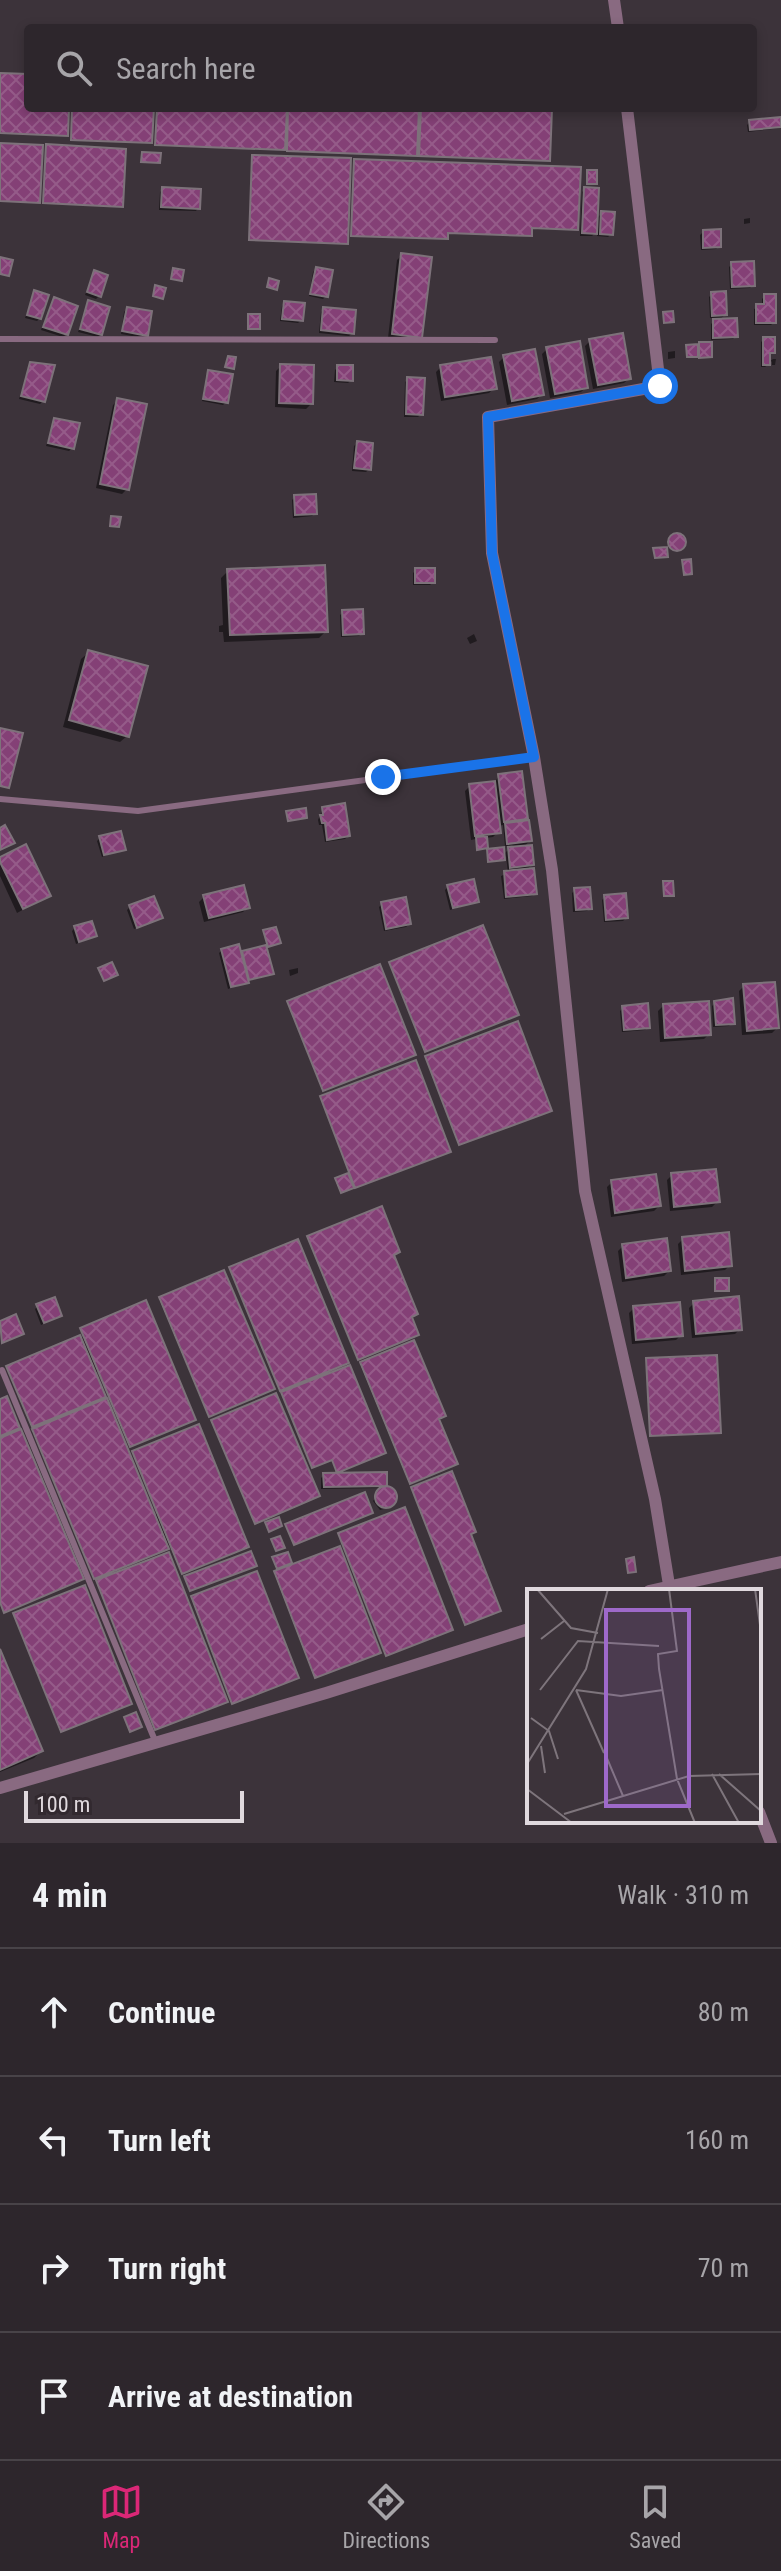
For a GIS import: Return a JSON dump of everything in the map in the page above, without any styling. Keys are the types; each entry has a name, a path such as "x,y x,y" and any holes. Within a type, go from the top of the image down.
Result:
{"street":[{"path":"614,0 617,24"},
{"path":"627,112 660,386 488,417 492,553 534,757 552,870 585,1191 655,1499 668,1588 781,1562"},
{"path":"0,1788 527,1630"},
{"path":"761,1817 771,1843"}],"lane":[{"path":"0,339 495,340"},
{"path":"0,799 138,811 534,757"},
{"path":"2,1370 156,1743"}],"building":[{"path":"0,73 24,74 24,112 69,112 68,136 0,133"},
{"path":"72,112 154,112 152,143 71,140"},
{"path":"157,112 287,112 285,150 155,145"},
{"path":"288,112 419,112 417,156 287,151"},
{"path":"421,112 552,112 550,161 419,156"},
{"path":"781,117 781,127 750,130 749,120"},
{"path":"0,143 43,145 40,203 0,201"},
{"path":"46,144 126,149 123,207 43,203"},
{"path":"142,152 161,153 160,163 141,162"},
{"path":"252,155 351,158 348,244 249,240"},
{"path":"354,159 581,167 578,230 532,228 532,236 448,233 448,239 351,236"},
{"path":"587,170 597,170 597,184 587,184"},
{"path":"162,187 201,189 200,209 161,207"},
{"path":"584,187 599,188 597,234 582,233"},
{"path":"601,211 615,212 613,235 600,234"},
{"path":"721,229 721,247 703,248 703,230"},
{"path":"401,253 432,257 422,338 392,334"},
{"path":"0,257 13,260 9,276 0,274"},
{"path":"754,261 755,286 732,287 731,262"},
{"path":"316,267 333,270 328,297 310,294"},
{"path":"173,268 184,270 182,281 171,279"},
{"path":"94,270 108,275 101,297 87,292"},
{"path":"269,278 279,281 277,290 267,287"},
{"path":"155,285 166,288 163,299 153,296"},
{"path":"34,290 49,295 41,319 27,315"},
{"path":"726,291 727,315 712,316 711,292"},
{"path":"764,294 776,294 776,323 756,323 756,304 764,304"},
{"path":"54,297 78,306 68,335 43,327"},
{"path":"88,300 110,307 102,335 80,329"},
{"path":"284,301 305,303 303,321 282,319"},
{"path":"127,307 152,311 148,336 122,331"},
{"path":"323,307 356,310 354,334 321,330"},
{"path":"673,311 674,322 664,323 663,312"},
{"path":"248,314 260,314 260,329 248,329"},
{"path":"737,318 738,337 713,338 713,319"},
{"path":"623,333 631,379 598,385 589,339"},
{"path":"763,337 775,337 775,353 770,353 770,365 763,365"},
{"path":"580,341 588,388 555,394 546,347"},
{"path":"699,342 712,342 712,357 699,358"},
{"path":"698,344 698,357 687,357 686,345"},
{"path":"535,349 544,395 512,401 503,355"},
{"path":"228,356 236,357 234,369 225,367"},
{"path":"491,357 497,389 445,397 440,365"},
{"path":"30,362 55,365 45,402 21,396"},
{"path":"280,364 314,365 313,404 279,403"},
{"path":"337,365 353,365 353,381 337,380"},
{"path":"208,370 233,374 228,403 203,399"},
{"path":"407,377 425,378 423,415 406,414"},
{"path":"117,398 147,404 129,490 100,484"},
{"path":"54,418 80,423 74,449 48,443"},
{"path":"357,441 373,443 371,470 354,468"},
{"path":"316,494 317,514 295,515 294,495"},
{"path":"111,516 121,517 119,527 110,526"},
{"path":"677,533 686,542 677,551 668,542"},
{"path":"667,547 668,557 655,558 653,548"},
{"path":"691,559 692,574 684,575 682,560"},
{"path":"325,565 328,632 230,635 227,569"},
{"path":"415,568 435,568 435,583 415,583"},
{"path":"363,609 364,634 343,635 342,610"},
{"path":"88,650 148,666 129,737 69,720"},
{"path":"0,728 23,733 9,788 0,786"},
{"path":"522,771 528,819 504,822 498,774"},
{"path":"495,781 501,833 475,836 469,784"},
{"path":"345,803 350,836 327,840 325,823 322,823 320,815 323,815 322,807"},
{"path":"306,808 307,818 288,821 286,811"},
{"path":"529,820 532,841 507,844 505,823"},
{"path":"5,825 15,843 0,850 0,828"},
{"path":"121,831 126,850 104,855 99,836"},
{"path":"487,836 488,848 477,850 476,837"},
{"path":"26,844 51,896 23,909 0,857"},
{"path":"532,845 534,865 510,868 508,847"},
{"path":"504,847 505,860 488,862 487,849"},
{"path":"534,868 537,894 506,897 504,871"},
{"path":"474,879 479,902 453,908 447,885"},
{"path":"663,881 673,881 674,896 664,896"},
{"path":"244,885 250,908 209,918 203,895"},
{"path":"590,887 592,909 576,910 574,888"},
{"path":"626,893 628,918 606,920 604,895"},
{"path":"154,896 163,918 137,928 129,905"},
{"path":"406,897 411,924 386,929 381,902"},
{"path":"92,921 97,936 79,942 74,926"},
{"path":"483,925 519,1015 425,1052 389,962"},
{"path":"276,927 281,943 268,947 263,930"},
{"path":"239,944 249,983 231,987 221,949"},
{"path":"266,945 274,974 249,980 242,951"},
{"path":"112,962 118,975 104,981 98,968"},
{"path":"380,964 416,1055 323,1091 287,1001"},
{"path":"775,982 779,1028 747,1031 743,984"},
{"path":"733,998 735,1024 716,1025 714,1001"},
{"path":"709,1001 711,1035 665,1038 663,1004"},
{"path":"648,1003 650,1028 624,1030 622,1006"},
{"path":"518,1021 552,1111 459,1145 425,1056"},
{"path":"416,1060 451,1152 355,1188 320,1096"},
{"path":"716,1169 720,1202 674,1207 671,1173"},
{"path":"348,1173 354,1188 341,1193 335,1178"},
{"path":"656,1174 661,1206 615,1213 611,1180"},
{"path":"382,1206 400,1252 394,1255 418,1314 412,1317 419,1335 358,1360 307,1236"},
{"path":"729,1232 732,1266 685,1271 682,1237"},
{"path":"667,1238 671,1271 626,1278 622,1244"},
{"path":"298,1239 349,1363 280,1391 229,1267"},
{"path":"224,1270 275,1389 209,1417 159,1297"},
{"path":"715,1278 729,1278 729,1291 715,1291"},
{"path":"739,1296 742,1330 696,1334 693,1301"},
{"path":"55,1297 62,1316 44,1323 36,1304"},
{"path":"146,1300 196,1420 130,1447 80,1328"},
{"path":"680,1302 683,1336 636,1340 633,1306"},
{"path":"16,1314 24,1334 2,1343 0,1321"},
{"path":"80,1335 106,1397 32,1427 6,1366"},
{"path":"414,1340 446,1416 439,1419 458,1464 410,1484 360,1362"},
{"path":"717,1355 721,1433 650,1436 646,1358"},
{"path":"350,1365 386,1453 337,1473 332,1460 312,1468 281,1392"},
{"path":"276,1393 320,1496 255,1524 211,1420"},
{"path":"7,1396 20,1428 0,1436 0,1399"},
{"path":"107,1398 169,1549 94,1579 32,1429"},
{"path":"199,1424 249,1547 182,1574 132,1451"},
{"path":"21,1429 84,1579 4,1613 0,1602 0,1438"},
{"path":"452,1471 476,1532 471,1534 501,1611 465,1625 411,1487"},
{"path":"387,1472 387,1486 324,1487 323,1473"},
{"path":"386,1486 397,1497 386,1508 375,1497"},
{"path":"365,1492 373,1513 294,1545 285,1524"},
{"path":"405,1507 453,1630 386,1656 338,1533"},
{"path":"279,1517 282,1526 269,1532 265,1522"},
{"path":"280,1536 285,1548 276,1551 271,1539"},
{"path":"340,1546 381,1653 315,1678 274,1571"},
{"path":"251,1551 257,1566 190,1591 184,1576"},
{"path":"169,1552 228,1702 155,1730 96,1580"},
{"path":"288,1552 292,1563 277,1569 272,1557"},
{"path":"634,1557 636,1572 628,1573 626,1559"},
{"path":"257,1571 299,1678 232,1704 191,1596"},
{"path":"85,1585 132,1704 61,1732 13,1613"},
{"path":"0,1649 43,1751 0,1770"},
{"path":"136,1712 142,1727 130,1732 124,1717"}],"route":[{"path":"383,777 534,757 492,553 488,417 660,386"}]}
